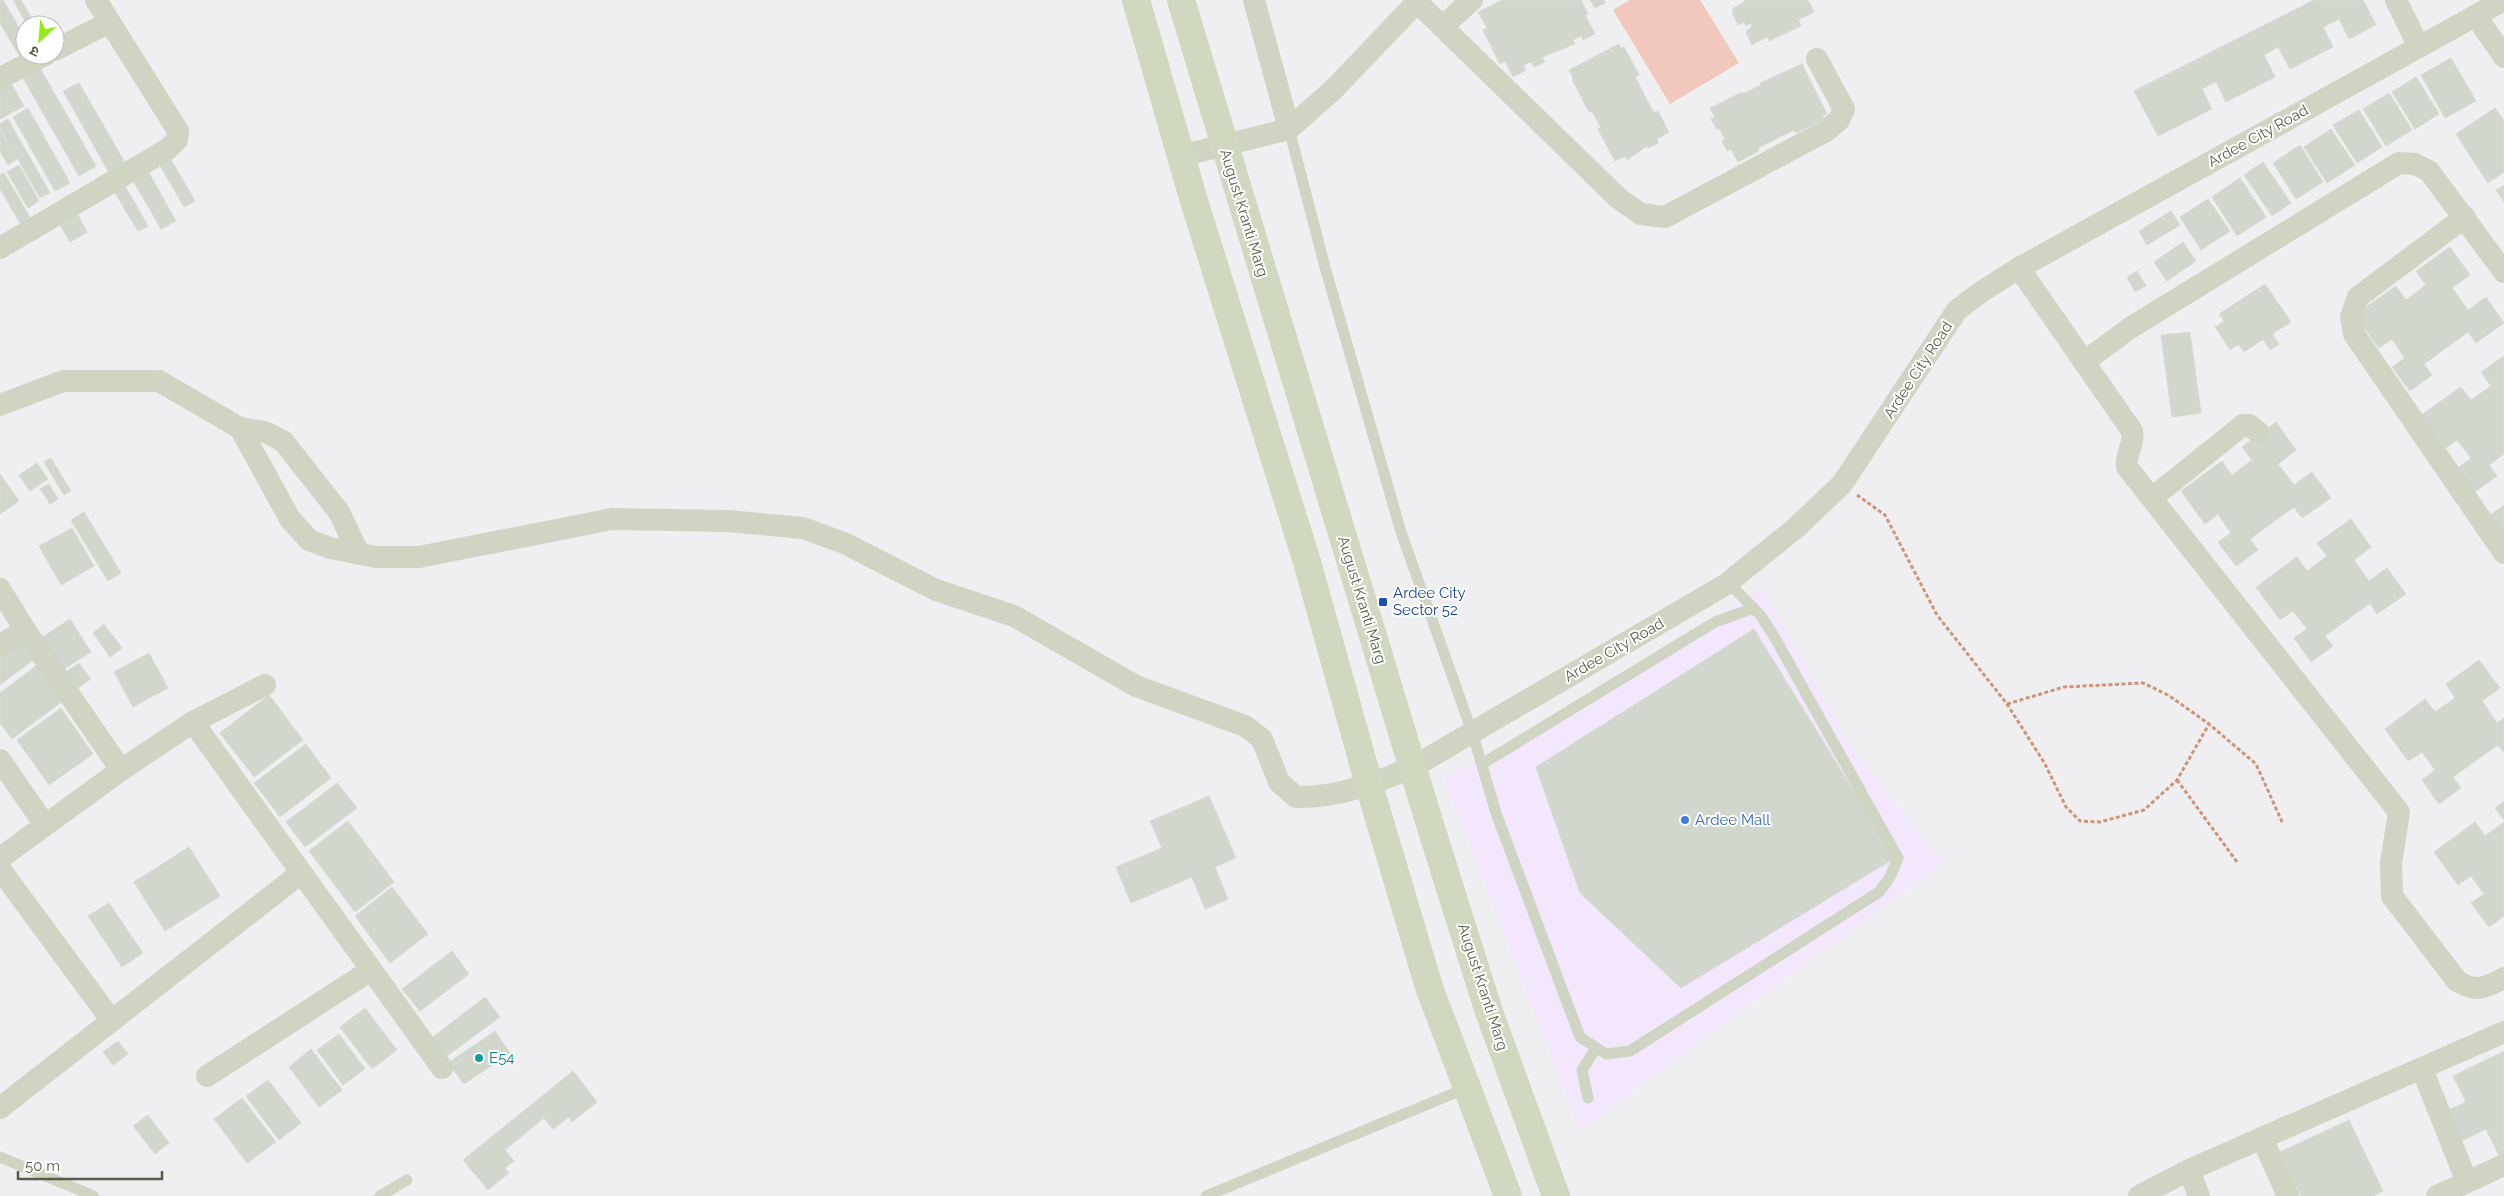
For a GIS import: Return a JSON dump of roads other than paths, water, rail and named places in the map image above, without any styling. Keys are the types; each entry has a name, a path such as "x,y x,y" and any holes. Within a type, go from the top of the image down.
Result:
{"main road":[{"path":"1136,0 1181,156 1307,562 1369,786 1430,987 1508,1196"},
{"name":"August Kranti Marg","path":"1181,0 1413,767 1490,1012 1556,1196"}],"street":[{"path":"0,248 168,149 177,140 178,131 108,23 96,0"},
{"path":"1254,0 1290,129"},
{"path":"1443,26 1472,0"},
{"path":"2396,0 2419,47"},
{"name":"Ardee City Road","path":"240,428 290,518 308,540 330,548 376,557 419,557 612,518 728,521 803,528 844,543 936,590 1014,616 1136,686 1245,726 1262,739 1279,782 1296,797 1308,797 1369,786 1413,767 1728,582 1797,527 1842,484 1958,310 1984,290 2019,268 2504,0"},
{"path":"1181,156 1290,129 1334,89 1418,1 1618,198 1641,214 1665,217 1826,131 1839,120 1844,109 1817,59"},
{"path":"2476,16 2504,57"},
{"path":"65,45 108,23"},
{"path":"0,78 26,65"},
{"path":"2084,362 2130,328 2399,163 2415,164 2429,171 2504,272"},
{"path":"2465,217 2358,297 2351,317 2354,334 2504,554"},
{"path":"2019,268 2132,431 2134,438 2126,460 2127,467 2399,812 2391,863 2392,896 2457,982 2468,987 2481,989 2504,978"},
{"path":"0,405 63,381 160,381 240,428 265,432 283,441 339,512 359,554"},
{"path":"2152,498 2243,425 2249,425 2258,432"},
{"path":"0,589 25,630 121,770"},
{"path":"0,645 25,630"},
{"path":"0,858 121,770 193,722 265,685"},
{"path":"193,722 442,1068"},
{"path":"0,760 45,825"},
{"path":"0,869 112,1020"},
{"path":"0,1108 301,873"},
{"path":"207,1076 371,970"},
{"path":"2139,1196 2188,1170 2504,1032"},
{"path":"2422,1069 2467,1182"},
{"path":"2262,1138 2288,1196"},
{"path":"2437,1196 2504,1165"},
{"path":"2188,1170 2200,1196"}],"lane":[{"path":"1290,129 1325,267 1401,532 1472,732 1497,816 1580,1037 1606,1054 1630,1051 1879,892 1890,877 1898,858 1776,638 1754,608 1728,582"},
{"path":"1482,764 1715,622 1754,608"},
{"path":"1588,1098 1582,1070 1596,1048"},
{"path":"1206,1196 1468,1088"},
{"path":"0,1157 94,1196"},
{"path":"380,1196 407,1180"}],"place":[{"name":"Ardee City Sector 52","path":"1383,602"},
{"name":"Ardee Mall","path":"1685,820"},
{"name":"E54","path":"479,1058"}]}
